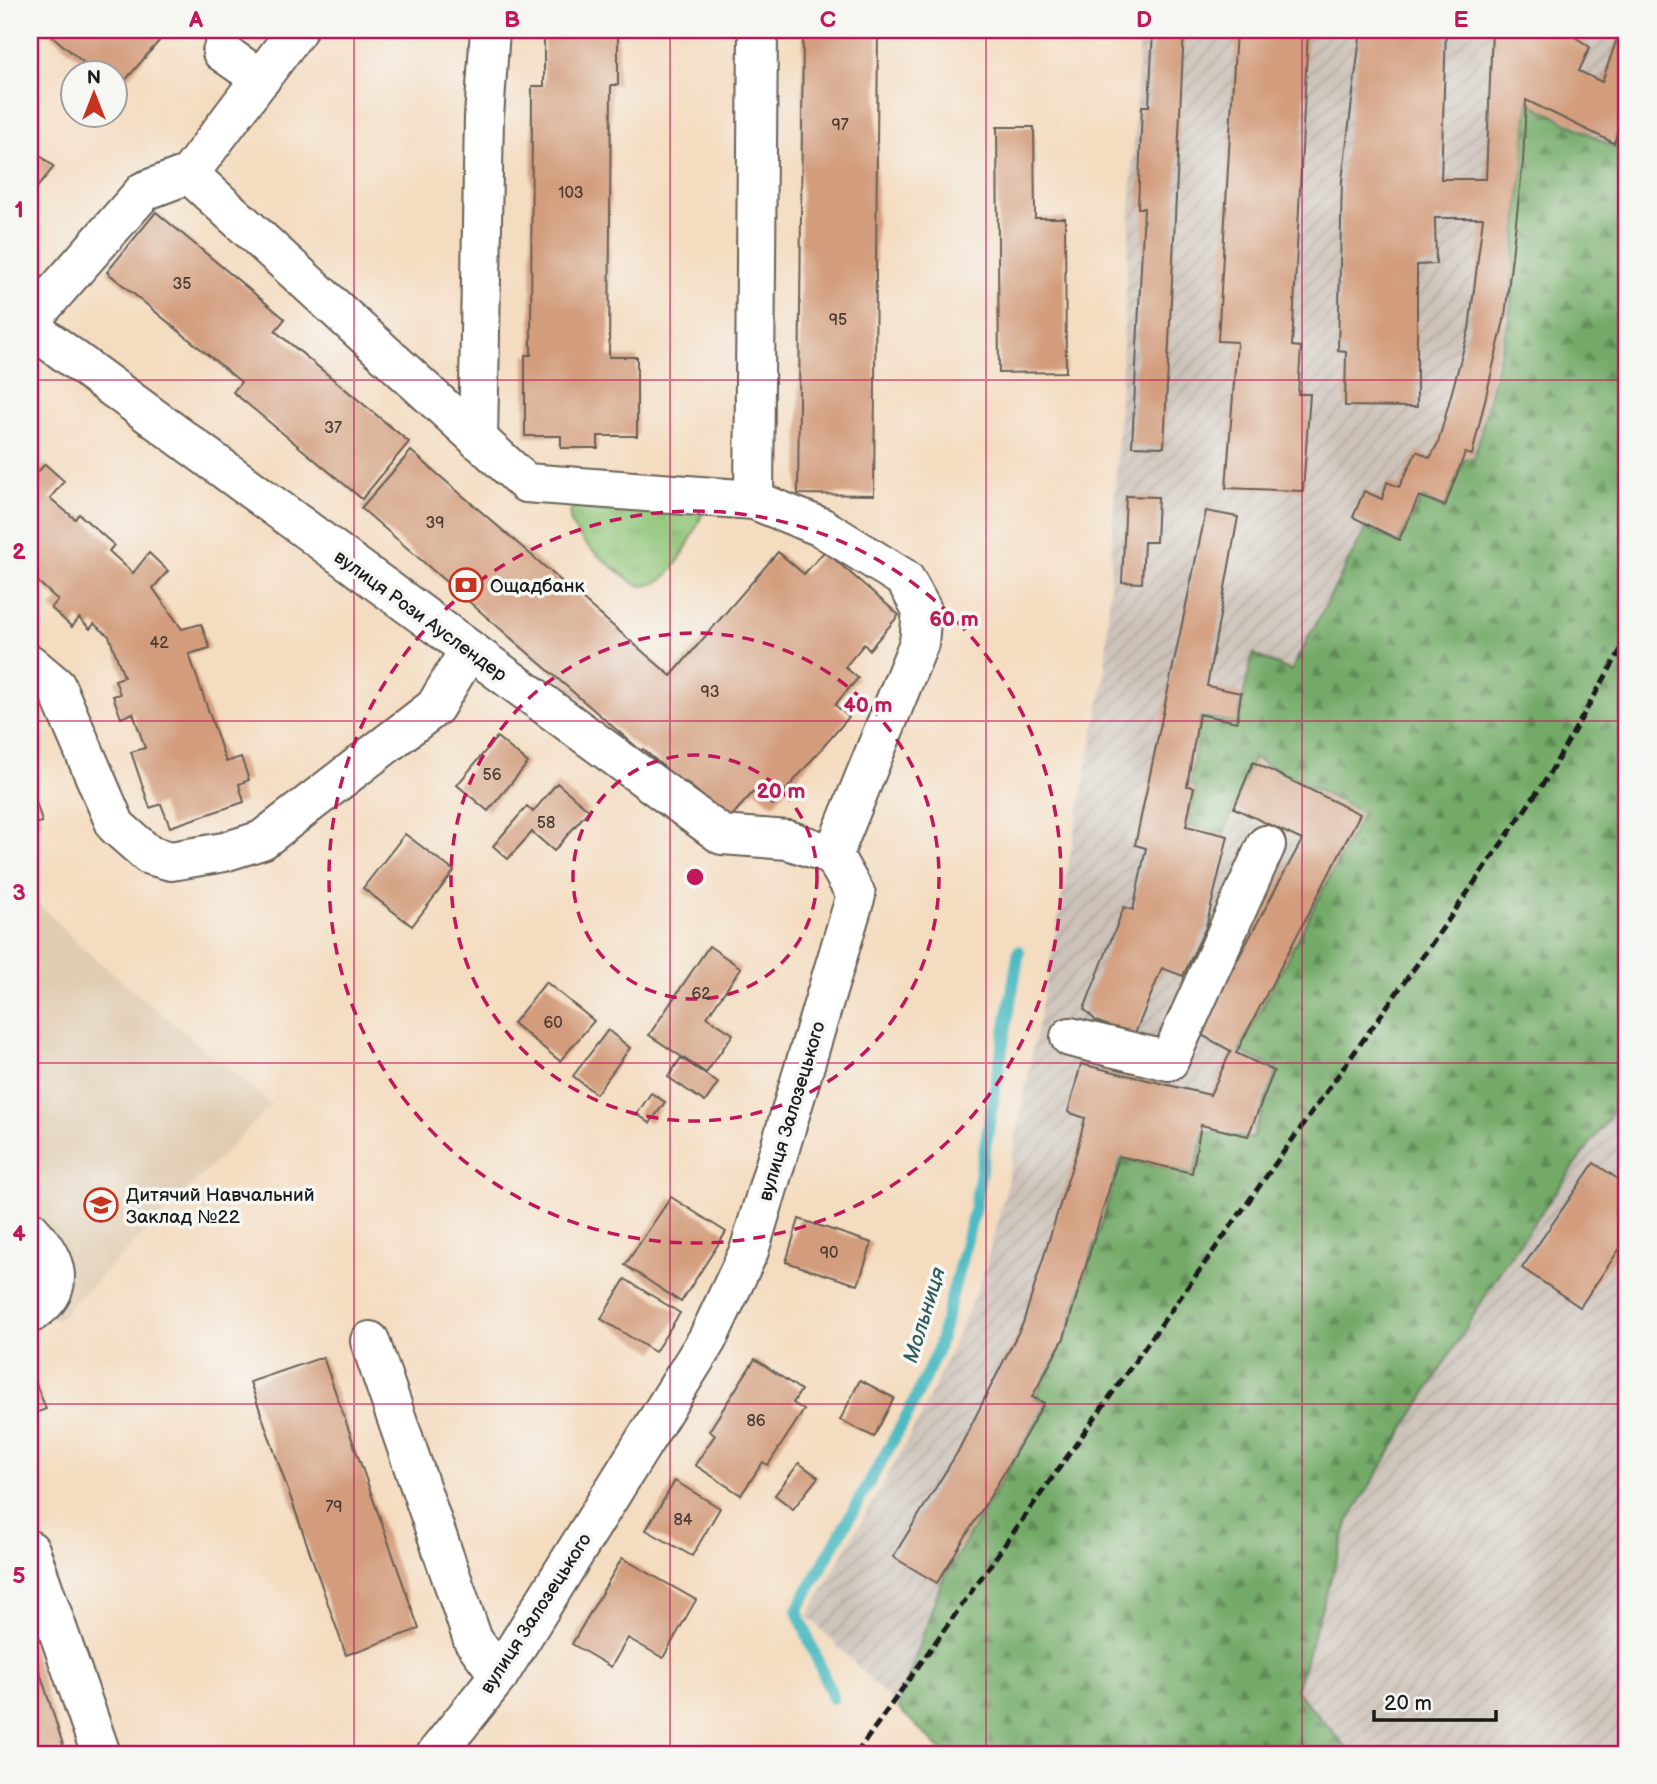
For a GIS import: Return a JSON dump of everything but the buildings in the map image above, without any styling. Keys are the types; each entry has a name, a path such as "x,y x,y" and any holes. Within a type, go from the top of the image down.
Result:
{"street":[{"path":"30,324 144,191 189,174 297,30"},
{"path":"478,440 484,117 490,30"},
{"path":"754,500 758,30"},
{"path":"222,52 261,79"},
{"path":"189,174 526,483 754,500 821,527 905,579 922,610 919,643 833,855"},
{"name":"вулиця Рози Ауслендер","path":"30,324 722,835 788,840 833,855"},
{"path":"30,664 56,686 116,826 149,855 172,861 224,852 262,840 435,707 469,650"},
{"path":"1070,1037 1169,1061 1266,845"},
{"name":"вулиця Залозецького","path":"436,1754 499,1675 707,1340 749,1251 856,895 833,855"},
{"path":"30,1230 44,1245 55,1267 54,1290 30,1314"},
{"path":"370,1341 473,1640 499,1675"},
{"path":"30,1550 101,1754"}],"shaded area":[{"path":"1140,30 1627,30 1627,113 1614,147 1528,103 1509,318 1474,459 1465,459 1444,510 1398,543 1366,528 1291,671 1237,722 1200,717 1191,785 1196,785 1188,825 1224,833 1253,758 1364,813 1240,1050 1278,1069 1252,1140 1195,1173 1121,1160 1066,1338 1035,1396 1047,1403 941,1583 898,1708 808,1616 921,1416 982,1279 1006,1189 1105,675"},
{"name":"Дитячий Навчальний Заклад №22","path":"30,895 80,946 272,1105 56,1321 30,1304"},
{"path":"1627,1092 1627,1754 1353,1754 1296,1691 1349,1520 1504,1265"}],"green space":[{"path":"1528,102 1614,147 1627,113 1627,1092 1504,1265 1349,1520 1296,1691 1353,1754 945,1754 898,1708 941,1583 1047,1403 1035,1397 1066,1338 1121,1159 1194,1173 1204,1131 1252,1139 1277,1069 1239,1051 1363,813 1253,758 1224,833 1188,825 1196,786 1190,785 1200,717 1237,722 1253,654 1291,671 1366,528 1398,543 1422,498 1444,509 1465,458 1474,459 1509,318"},
{"path":"579,500 705,509 679,561 660,581 648,585 635,584 576,533 570,514"}],"waterway":[{"name":"Мольниця","path":"833,1698 797,1610 908,1414 938,1349 974,1211 1019,951"}],"railway":[{"path":"856,1754 1547,778 1627,639"}],"place":[{"name":"Ощадбанк","path":"466,585"},
{"name":"Дитячий Навчальний Заклад №22","path":"101,1205"}]}
